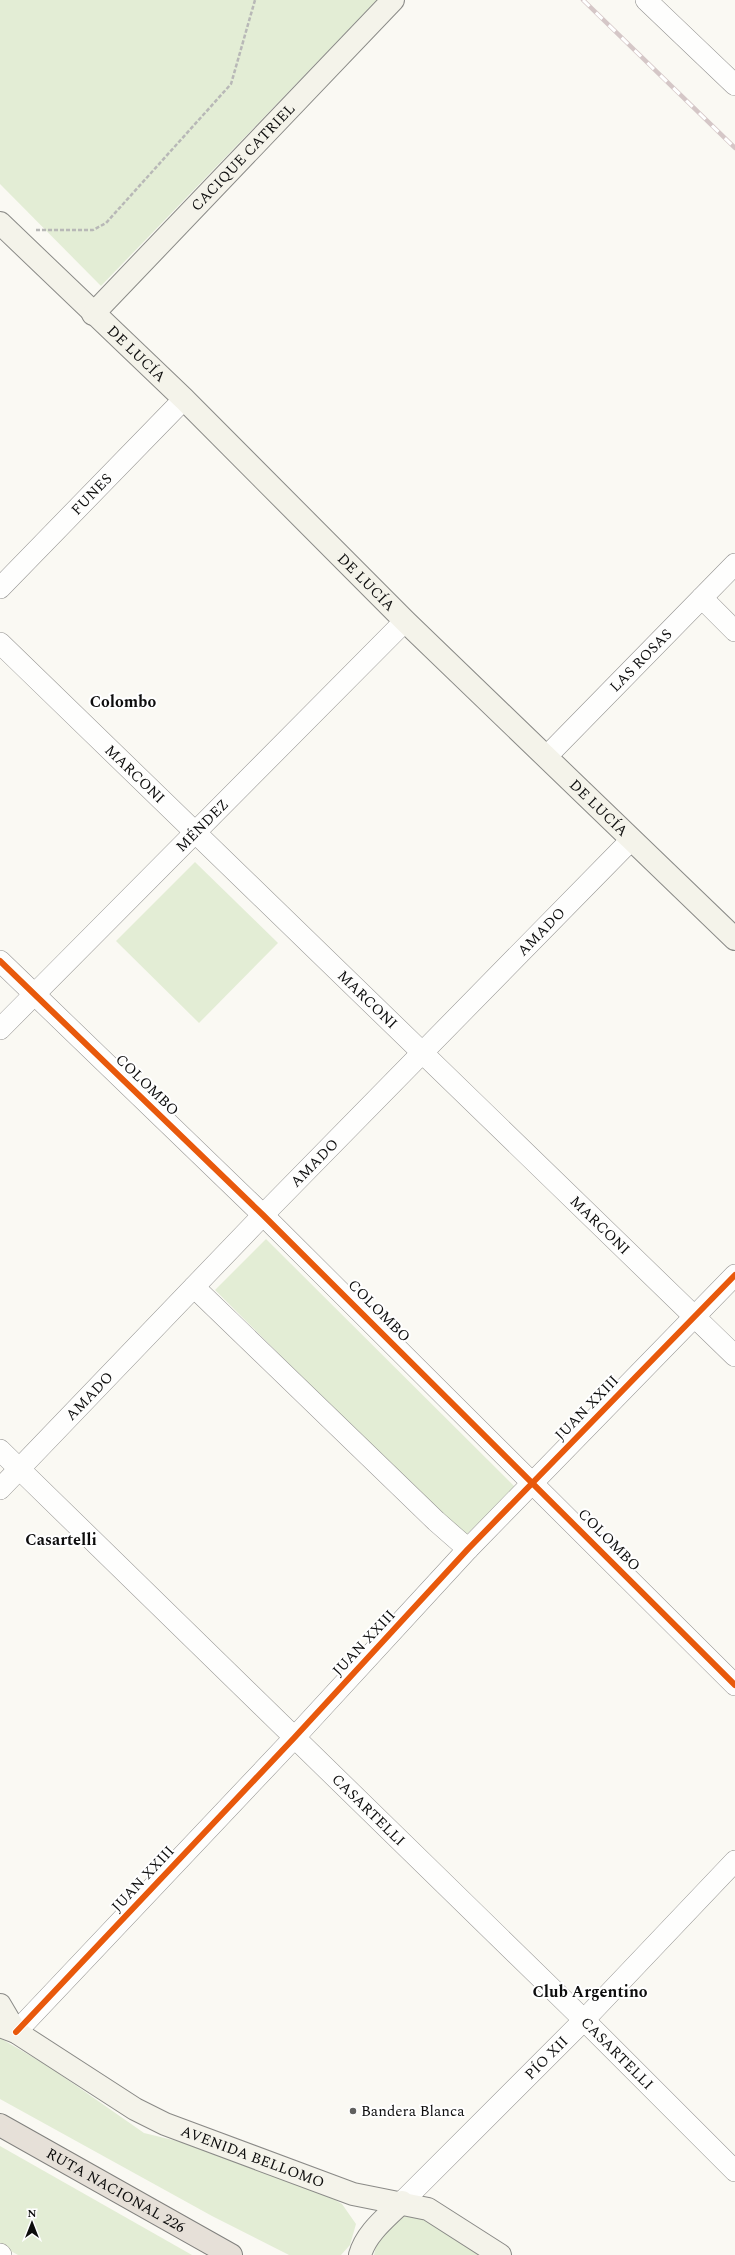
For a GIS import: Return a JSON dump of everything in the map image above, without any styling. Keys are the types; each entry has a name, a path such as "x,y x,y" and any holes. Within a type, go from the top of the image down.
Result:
{"highway":[{"name":"RUTA NACIONAL 226","path":"0,2125 231,2255"}],"street":[{"name":"CACIQUE CATRIEL","path":"93,314 393,0"},
{"path":"646,0 734,83"},
{"name":"DE LUCÍA","path":"4,227 184,400 405,621 547,756 631,840 735,939"},
{"name":"FUNES","path":"0,588 184,400"},
{"name":"LAS ROSAS","path":"547,756 735,564"},
{"path":"702,598 735,631"},
{"name":"MÉNDEZ","path":"0,1030 405,621"},
{"name":"MARCONI","path":"0,642 735,1356"},
{"name":"AMADO","path":"0,1489 263,1215 631,840"},
{"name":"COLOMBO","path":"0,961 263,1215 533,1482 735,1685"},
{"name":"JUAN XXIII","path":"8,2029 294,1738 468,1549 735,1275"},
{"path":"194,1286 436,1521 468,1549"},
{"name":"CASARTELLI","path":"0,1450 584,2020 735,2171"},
{"name":"PÍO XII","path":"360,2255 362,2247 374,2230 584,2020 735,1861"},
{"name":"AVENIDA BELLOMO","path":"0,2005 8,2029 129,2105 165,2124 352,2194 402,2202 428,2209 500,2255"}],"path":[{"path":"4,227 94,230 106,223 231,84 255,0"}],"green space":[{"path":"0,0 377,0 101,286 0,184"},
{"path":"195,862 278,943 199,1023 116,941"},
{"path":"266,1239 515,1487 463,1538 215,1290"},
{"path":"0,2038 48,2066 144,2133 210,2149 311,2186 342,2204 356,2224 350,2245 341,2255 289,2255 212,2216 0,2099"},
{"path":"0,2146 192,2255 18,2255 0,2245"},
{"path":"402,2216 427,2218 481,2255 374,2255 380,2237"}],"railway":[{"path":"583,0 735,148"}],"cycle path":[{"path":"0,961 263,1215 735,1685"},
{"path":"16,2032 294,1738 468,1549 735,1275"}],"place":[{"name":"Bandera Blanca","path":"353,2111"}],"district":[{"name":"Colombo","path":"123,702"},
{"name":"Casartelli","path":"61,1540"},
{"name":"Club Argentino","path":"590,1992"}]}
